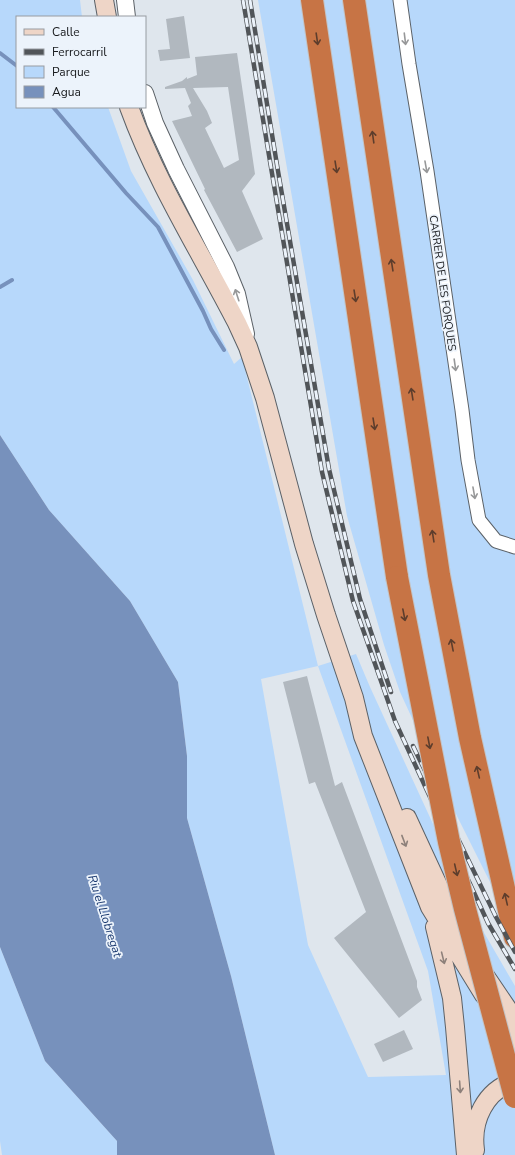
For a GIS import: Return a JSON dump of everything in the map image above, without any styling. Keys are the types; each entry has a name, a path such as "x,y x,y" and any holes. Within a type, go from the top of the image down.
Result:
{"highway":[{"path":"312,0 397,577 453,857 467,917 515,1097"},
{"path":"354,0 439,575 470,738 515,937"}],"main road":[{"path":"104,0 106,16"},
{"path":"129,108 141,140 161,182 225,299 248,347 265,398 306,551 354,698 363,736 430,907 452,998 466,1155"},
{"path":"354,698 372,735 423,854 450,911 480,967 515,1020"},
{"path":"430,907 515,1045"},
{"path":"475,1155 475,1129 481,1110 489,1098 497,1090 515,1081"}],"street":[{"path":"125,0 128,16"},
{"name":"CARRER DE LES FORQUES","path":"400,0 427,171 468,460 479,520 496,541 515,547"},
{"path":"146,96 155,123 176,169 210,234 237,294 242,310 248,347"}],"green space":[{"path":"0,0 80,0 82,16 16,16 16,108 108,108 131,171 193,280 234,364 242,357 318,666 356,654 479,924 515,986 515,1155 275,1155 231,976 187,818 187,756 178,682 130,601 49,510 0,435","holes":["318,666 428,971 446,1075 368,1077 308,945 261,679"]},
{"path":"258,0 515,0 515,932 457,816 400,692 384,645 347,516"},
{"path":"0,947 45,1061 117,1141 117,1155 2,1155 0,1141"}],"water":[{"name":"Riu el Llobregat","path":"0,435 49,510 130,601 178,682 187,756 187,818 231,976 275,1155 117,1155 117,1141 45,1061 0,947"}],"building":[{"path":"184,16 190,58 160,61 158,50 170,49 166,19"},
{"path":"237,53 255,174 242,191 263,239 237,252 204,190 205,189 172,121 192,116 188,106 191,103 185,88 165,89 165,87 182,81 187,77 187,79 197,75 195,57","holes":["228,87 239,160 224,168 205,128 212,123 207,111 193,88"]},
{"path":"307,676 335,786 342,782 417,981 417,987 422,1000 399,1018 334,938 366,912 315,782 309,784 283,682"},
{"path":"404,1030 413,1049 383,1062 374,1044"}],"waterway":[{"path":"0,53 16,65"},
{"path":"54,108 126,193 158,227 203,311 211,329 224,350"},
{"path":"0,287 12,280"}],"railway":[{"path":"243,0 322,472 353,601 395,721 488,923 515,969"},
{"path":"250,0 329,469 360,599 391,692"},
{"path":"413,746 496,917 515,952"}]}
